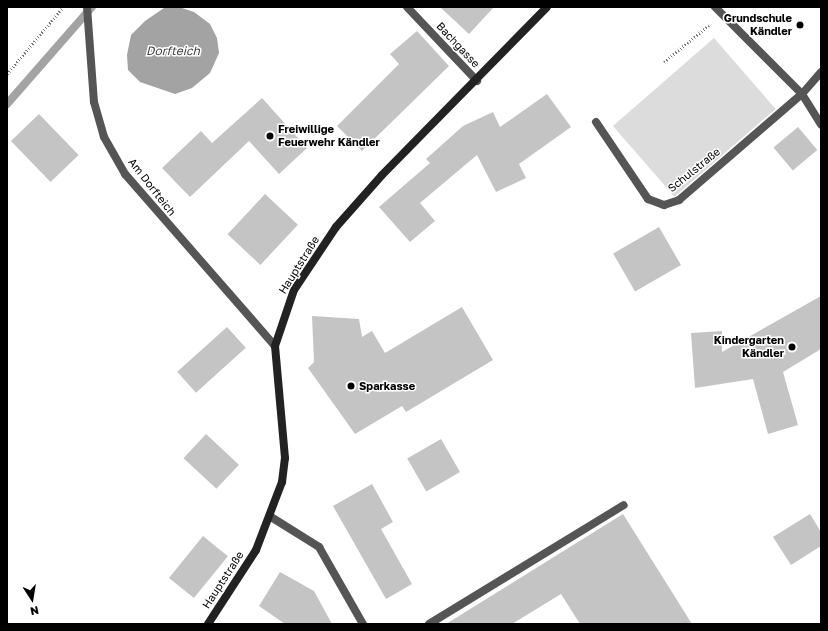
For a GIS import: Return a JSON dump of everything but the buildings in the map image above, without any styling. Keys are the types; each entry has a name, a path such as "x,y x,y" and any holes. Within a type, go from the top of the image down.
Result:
{"street":[{"name":"Am Dorfteich","path":"87,7 94,102 111,149 125,174 180,240 275,346"},
{"name":"Bachgasse","path":"407,7 477,81"},
{"name":"Hauptstraße","path":"208,624 256,550 271,517 286,458 275,346 280,320 294,290 336,227 547,7"},
{"path":"715,7 802,94 821,125"},
{"name":"Schulstraße","path":"596,122 648,199 664,205 679,200 802,94 821,72"},
{"path":"429,624 624,505"},
{"path":"271,517 319,547 363,624"}],"path":[{"path":"7,74 63,7"},
{"path":"664,62 721,14"}],"shaded area":[{"path":"714,38 776,109 675,197 613,126"}],"water":[{"name":"Dorfteich","path":"179,7 194,12 210,24 217,38 219,53 210,73 192,88 175,94 140,82 128,70 127,55 131,35 145,21 164,8"}],"waterway":[{"path":"7,104 92,7"}],"place":[{"name":"Grundschule Kändler","path":"800,25"},
{"name":"Freiwillige Feuerwehr Kändler","path":"270,136"},
{"name":"Kindergarten Kändler","path":"792,347"},
{"name":"Sparkasse","path":"351,386"}]}
